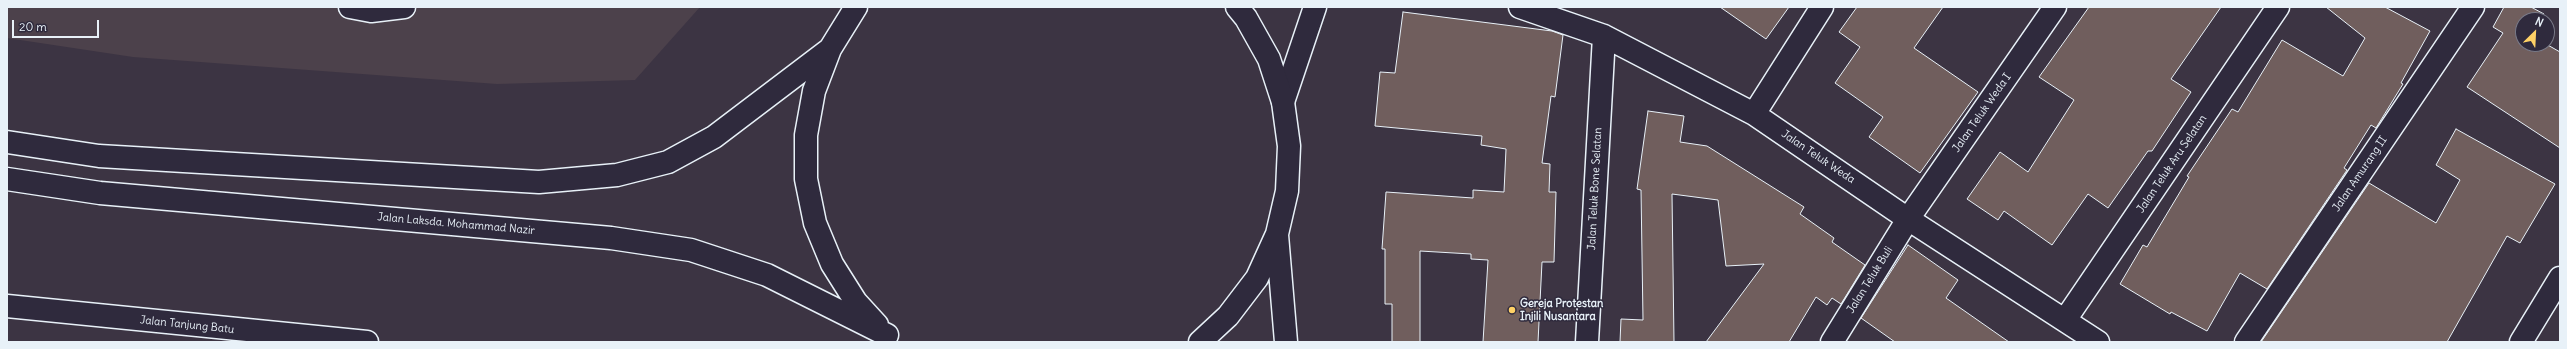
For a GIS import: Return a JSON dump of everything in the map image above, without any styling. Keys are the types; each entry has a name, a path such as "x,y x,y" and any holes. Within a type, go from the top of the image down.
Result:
{"main road":[{"path":"350,7 371,11 404,7"},
{"path":"856,7 830,49 814,91 806,134 808,186 815,223 832,264 856,302 891,339"},
{"path":"1200,342 1228,316 1257,278 1277,234 1287,191 1290,146 1283,102 1269,58 1246,18 1237,7"},
{"path":"1283,102 1315,7"},
{"name":"Jalan Teluk Weda","path":"1520,7 1604,36 1754,114 1908,219 2098,342"},
{"path":"1754,114 1822,7"},
{"name":"Jalan Teluk Weda I","path":"1908,219 2055,7"},
{"name":"Jalan Amurang II","path":"2246,342 2473,7"},
{"name":"Jalan Teluk Aru Selatan","path":"2065,320 2271,10"},
{"name":"Jalan Teluk Bone Selatan","path":"1587,342 1604,36"},
{"path":"7,142 99,156 531,182 617,175 668,162 714,137 830,49"},
{"name":"Jalan Laksda. Mohammad Nazir","path":"7,179 100,193 611,238 691,250 767,275 891,339"},
{"name":"Jalan Teluk Buli","path":"1832,342 1908,219"},
{"path":"1277,234 1286,342"},
{"path":"2521,342 2560,278"},
{"name":"Jalan Tanjung Batu","path":"7,306 367,342"}],"shaded area":[{"path":"7,7 700,7 635,80 497,84 133,57 7,38"}],"building":[{"path":"1720,7 1789,7 1766,39"},
{"path":"1857,7 1943,7 1914,48 1978,92 1920,173 1869,137 1883,117 1835,83 1860,47 1839,32"},
{"path":"2089,7 2221,7 2171,79 2191,92 2152,151 2148,151 2108,208 2088,194 2052,245 2004,211 1998,220 1967,199 2000,152 2028,172 2074,100 2039,77"},
{"path":"2326,7 2385,7 2430,31 2401,83 2403,84 2376,128 2371,125 2344,168 2347,170 2267,289 2240,273 2207,331 2171,312 2170,314 2120,284 2143,245 2147,247 2189,177 2187,176 2232,109 2238,112 2282,40 2343,76 2365,38"},
{"path":"2504,7 2531,7 2540,12 2515,12 2515,52 2555,52 2555,49 2560,52 2560,148 2467,87 2503,33 2493,27"},
{"path":"1403,12 1552,31 1563,35 1555,97 1551,96 1542,163 1550,164 1549,192 1556,192 1554,262 1542,262 1538,342 1483,342 1488,260 1471,259 1471,254 1420,251 1420,342 1392,342 1392,304 1385,304 1385,249 1382,249 1386,192 1473,198 1473,190 1504,192 1506,149 1481,145 1482,136 1375,126 1380,72 1395,73"},
{"path":"1648,111 1684,116 1680,142 1707,146 1804,207 1800,214 1834,238 1832,242 1865,265 1841,304 1832,298 1827,305 1816,297 1789,342 1706,342 1764,264 1726,266 1718,200 1672,194 1674,342 1620,342 1621,319 1643,320 1641,190 1637,189"},
{"path":"2456,129 2555,184 2520,243 2507,236 2447,342 2261,342 2369,183 2436,223 2460,180 2436,165"},
{"path":"1908,245 1958,280 1946,298 2009,342 1895,342 1861,318"}],"place":[{"name":"Gereja Protestan Injili Nusantara","path":"1512,310"}]}
